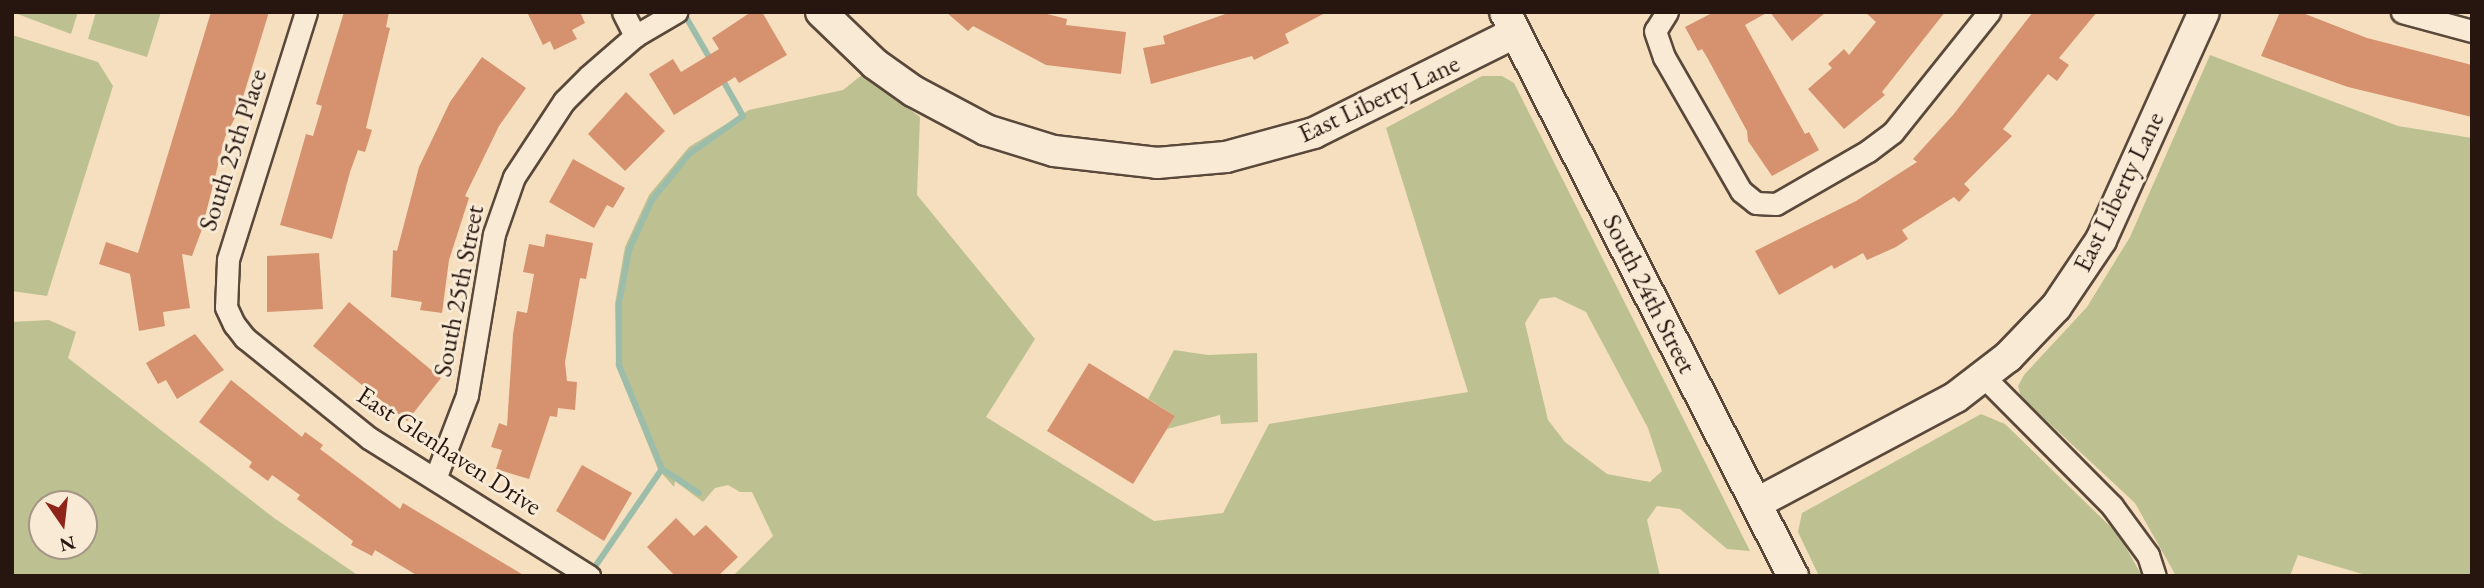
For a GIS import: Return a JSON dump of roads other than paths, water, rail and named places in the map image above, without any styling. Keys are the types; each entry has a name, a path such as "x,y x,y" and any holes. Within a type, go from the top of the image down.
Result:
{"street":[{"name":"South 25th Place","path":"226,307 228,260 306,12"},
{"path":"623,12 635,36"},
{"name":"South 25th Street","path":"435,479 467,395 494,234 514,177 564,101 635,36 677,12"},
{"name":"East Liberty Lane","path":"821,12 884,71 951,113 986,130 1054,151 1157,163 1226,157 1314,133 1510,23"},
{"path":"1667,12 1655,31 1664,57 1741,191 1756,203 1776,204 1876,145 1912,111 1989,12"},
{"name":"East Liberty Lane","path":"1757,503 1929,415 1985,377 2056,307 2089,260 2204,12"},
{"path":"2402,12 2472,31"},
{"name":"South 24th Street","path":"1510,23 1793,576"},
{"name":"East Glenhaven Drive","path":"226,307 245,338 369,438 589,576"},
{"path":"1985,377 2112,506 2148,555 2155,576"}],"waterway":[{"path":"683,12 712,62"},
{"path":"590,574 662,469 619,365 619,303 629,250 652,200 689,154 743,116 721,77"},
{"path":"662,469 699,493"}]}
